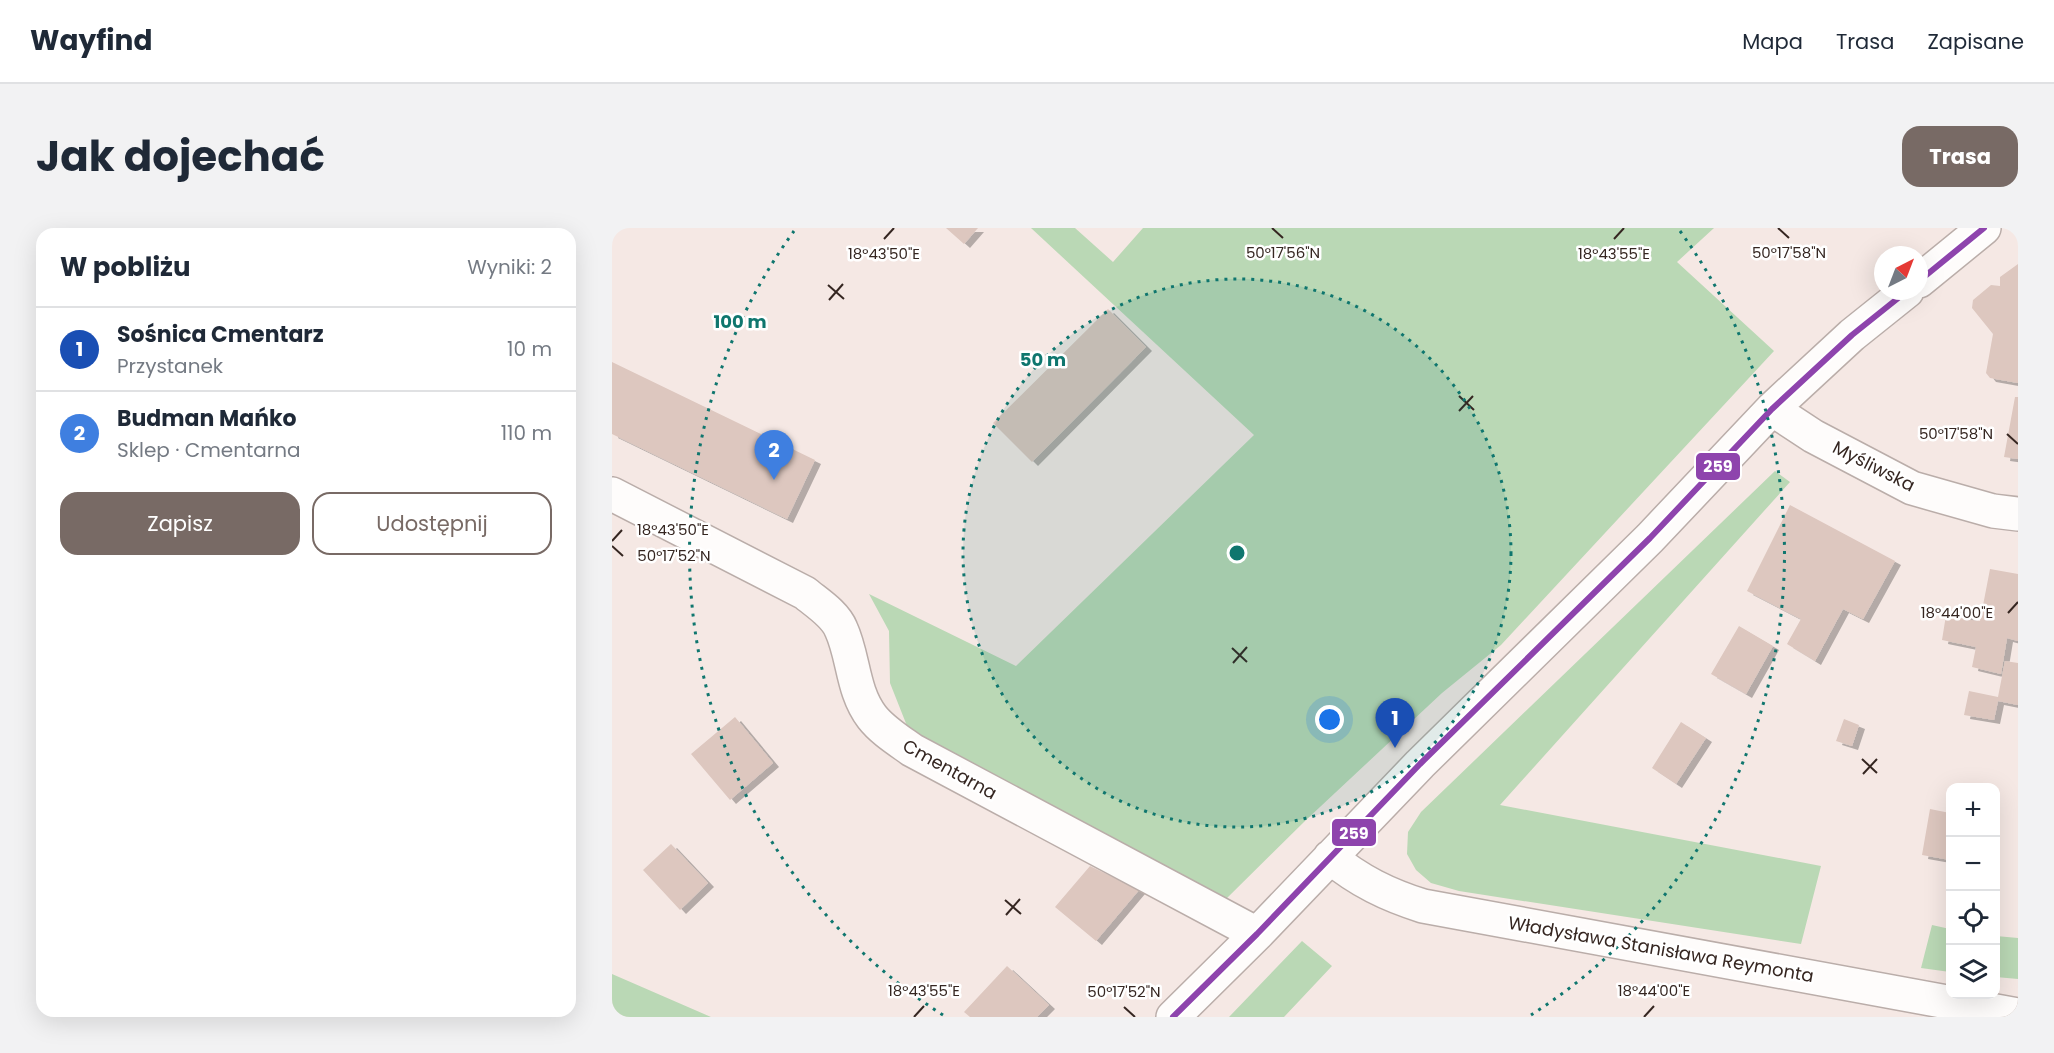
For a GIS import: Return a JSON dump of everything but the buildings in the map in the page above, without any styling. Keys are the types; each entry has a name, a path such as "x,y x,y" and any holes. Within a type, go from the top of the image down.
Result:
{"street":[{"path":"1928,272 1964,234"},
{"path":"1173,1017 1257,934 1420,764 1650,538 1772,409 1852,335 1896,300"},
{"name":"Myśliwska","path":"1772,409 1813,436 1912,488 1993,511 2018,514"},
{"name":"Cmentarna","path":"612,494 805,593 825,609 841,627 861,697 872,717 912,750 1257,934"},
{"name":"Władysława Stanisława Reymonta","path":"1330,857 1381,891 1424,906 2007,1015"}],"green space":[{"path":"1031,228 1075,228 1113,262 1143,228 1714,228 1677,262 1774,351 1501,645 1442,693 1305,821 1226,899 909,731 890,683 889,631 869,594 1016,666 1254,435"},
{"path":"1775,471 1790,482 1500,805 1821,866 1801,944 1459,891 1431,883 1416,870 1407,854 1408,832 1421,812"},
{"path":"1932,925 1946,928 1946,971 1921,968"},
{"path":"2000,936 2018,938 2018,979 2000,977"},
{"path":"1302,941 1332,966 1284,1017 1229,1017"},
{"path":"612,974 711,1017 612,1017"}],"transit line":[{"name":"259","path":"1928,274 1984,228"},
{"name":"259","path":"1173,1017 1257,934 1420,764 1650,538 1772,409 1852,335 1896,300"}],"place":[{"name":"Budman Mańko","path":"774,480"},
{"name":"Sośnica Cmentarz","path":"1395,748"}]}
